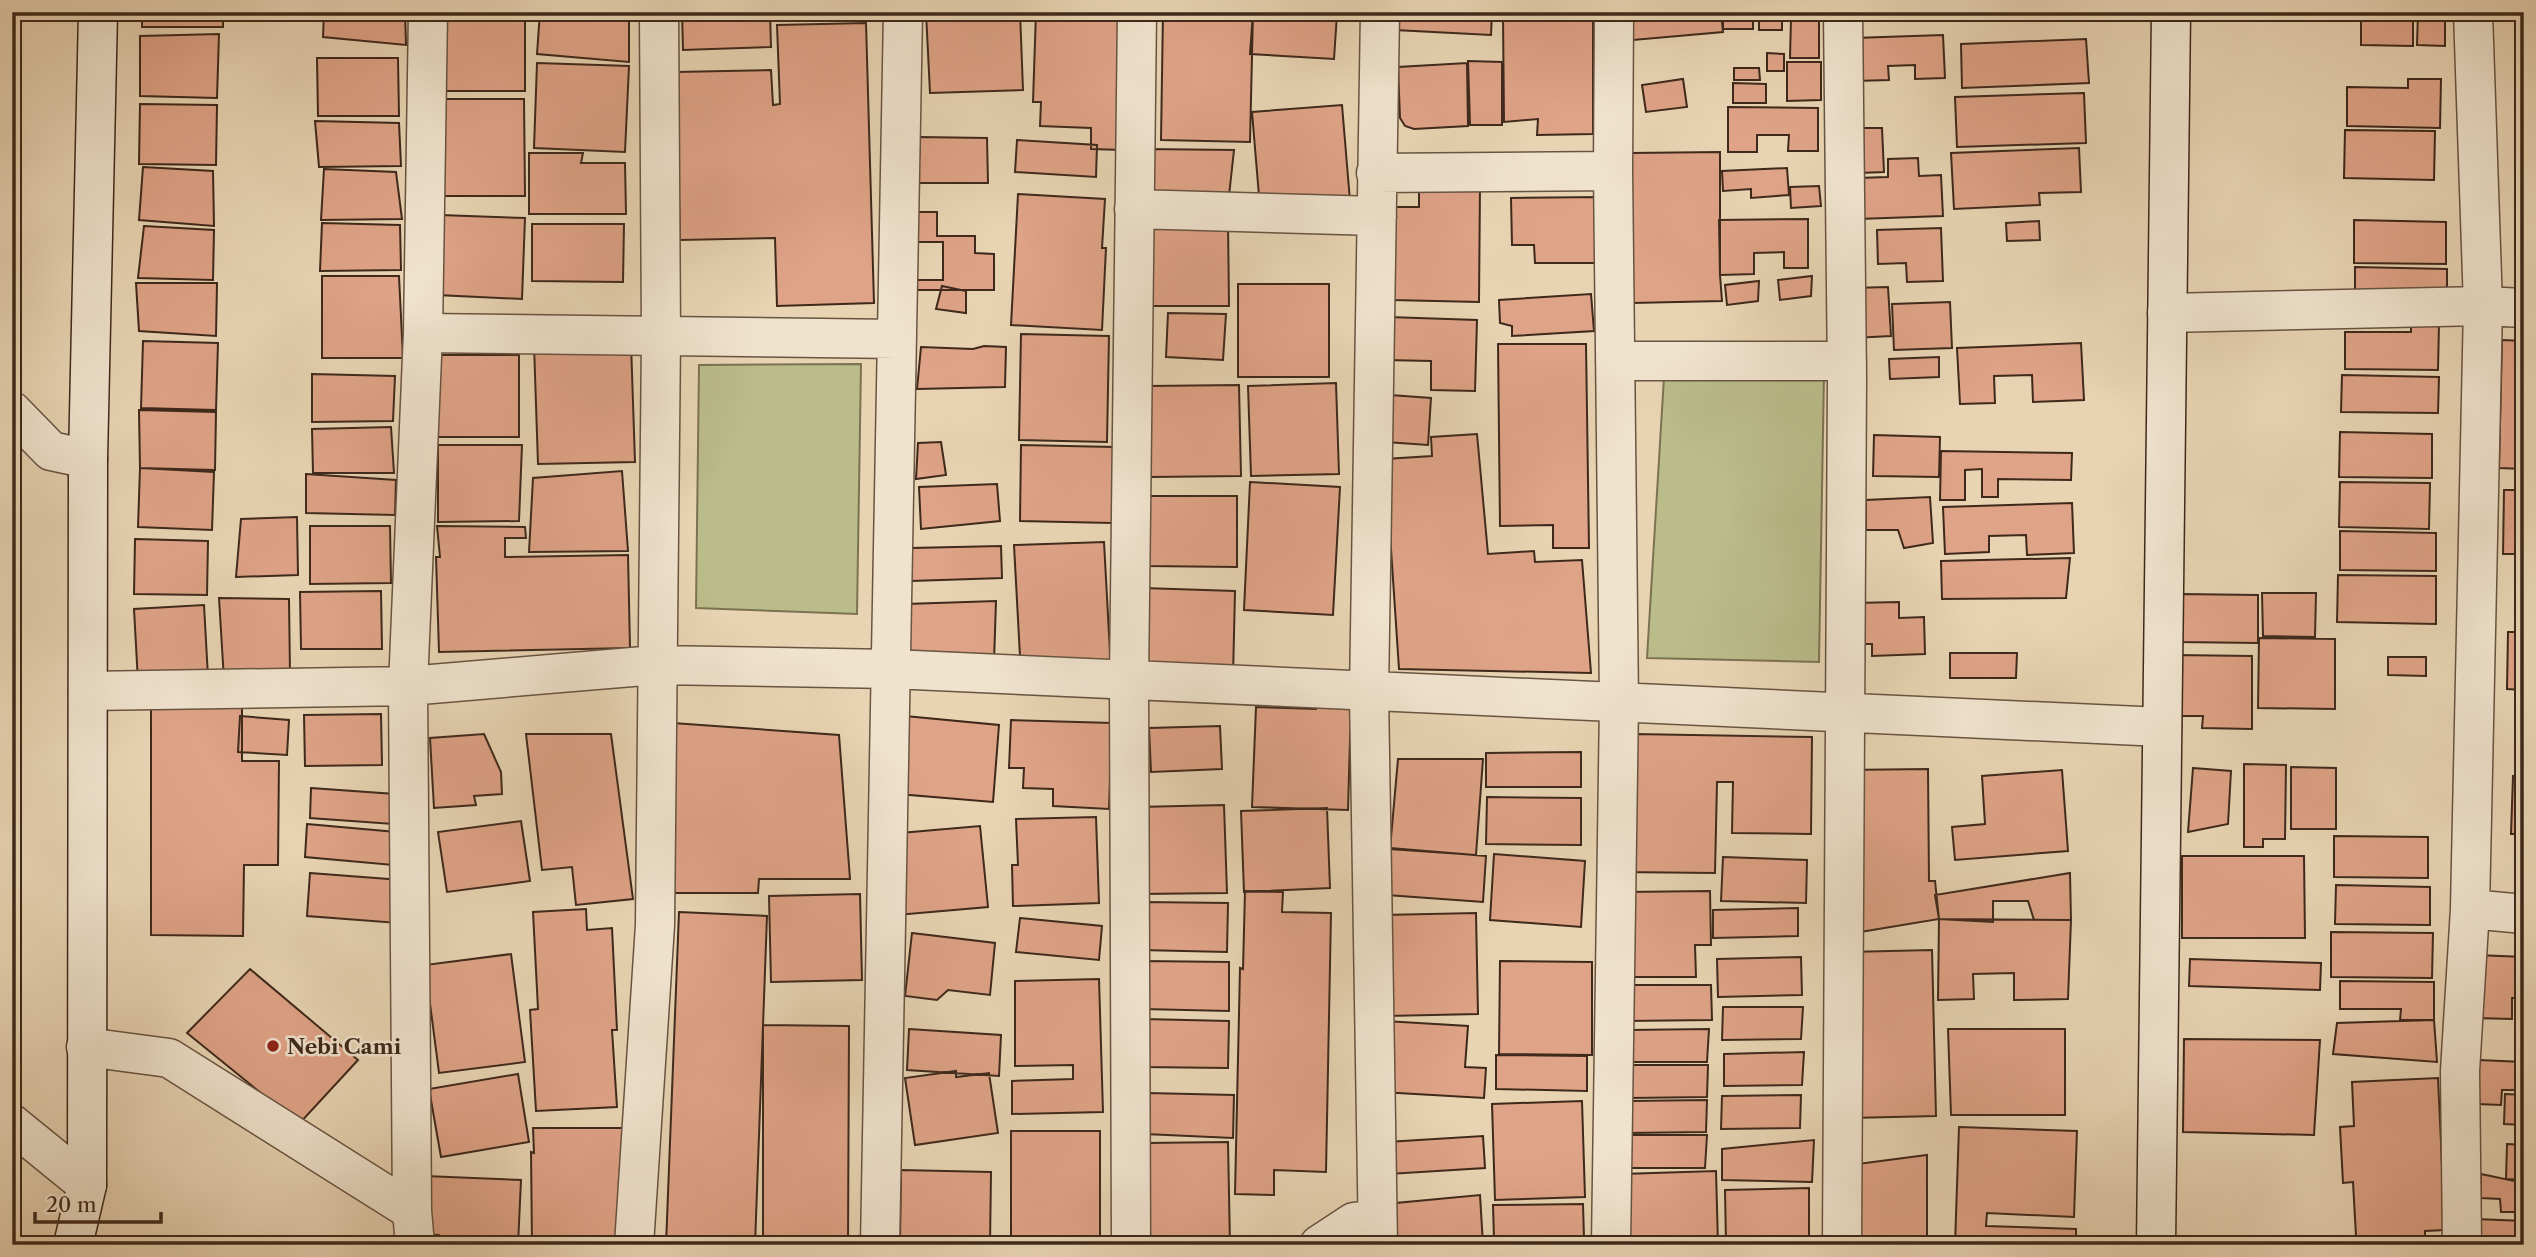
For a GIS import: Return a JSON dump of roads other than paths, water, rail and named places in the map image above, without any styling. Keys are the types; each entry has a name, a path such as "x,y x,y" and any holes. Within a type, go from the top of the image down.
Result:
{"street":[{"path":"73,1245 87,1185 88,459 98,12"},
{"path":"414,1228 408,686 423,333 428,12"},
{"path":"634,1245 655,925 661,337 659,12"},
{"path":"880,1245 903,12"},
{"path":"1131,1245 1129,681 1137,12"},
{"path":"1319,1245 1354,1222 1377,1232 1369,692 1380,12"},
{"path":"1611,1245 1619,703 1613,171 1614,12"},
{"path":"1842,1245 1847,361 1843,12"},
{"path":"2156,1245 2171,12"},
{"path":"2462,1245 2460,1071 2470,909 2483,306 2473,12"},
{"path":"1376,173 1613,171"},
{"path":"1135,209 1377,216"},
{"path":"2167,313 2483,306 2524,308"},
{"path":"423,333 897,339"},
{"path":"1615,360 1847,361"},
{"path":"12,411 51,451 88,459"},
{"path":"88,691 408,686 656,665 892,669 2162,727"},
{"path":"2470,909 2524,914"},
{"path":"86,1047 170,1058 414,1228"},
{"path":"12,1124 87,1185"}],"place":[{"name":"Nebi Cami","path":"273,1046"}]}
